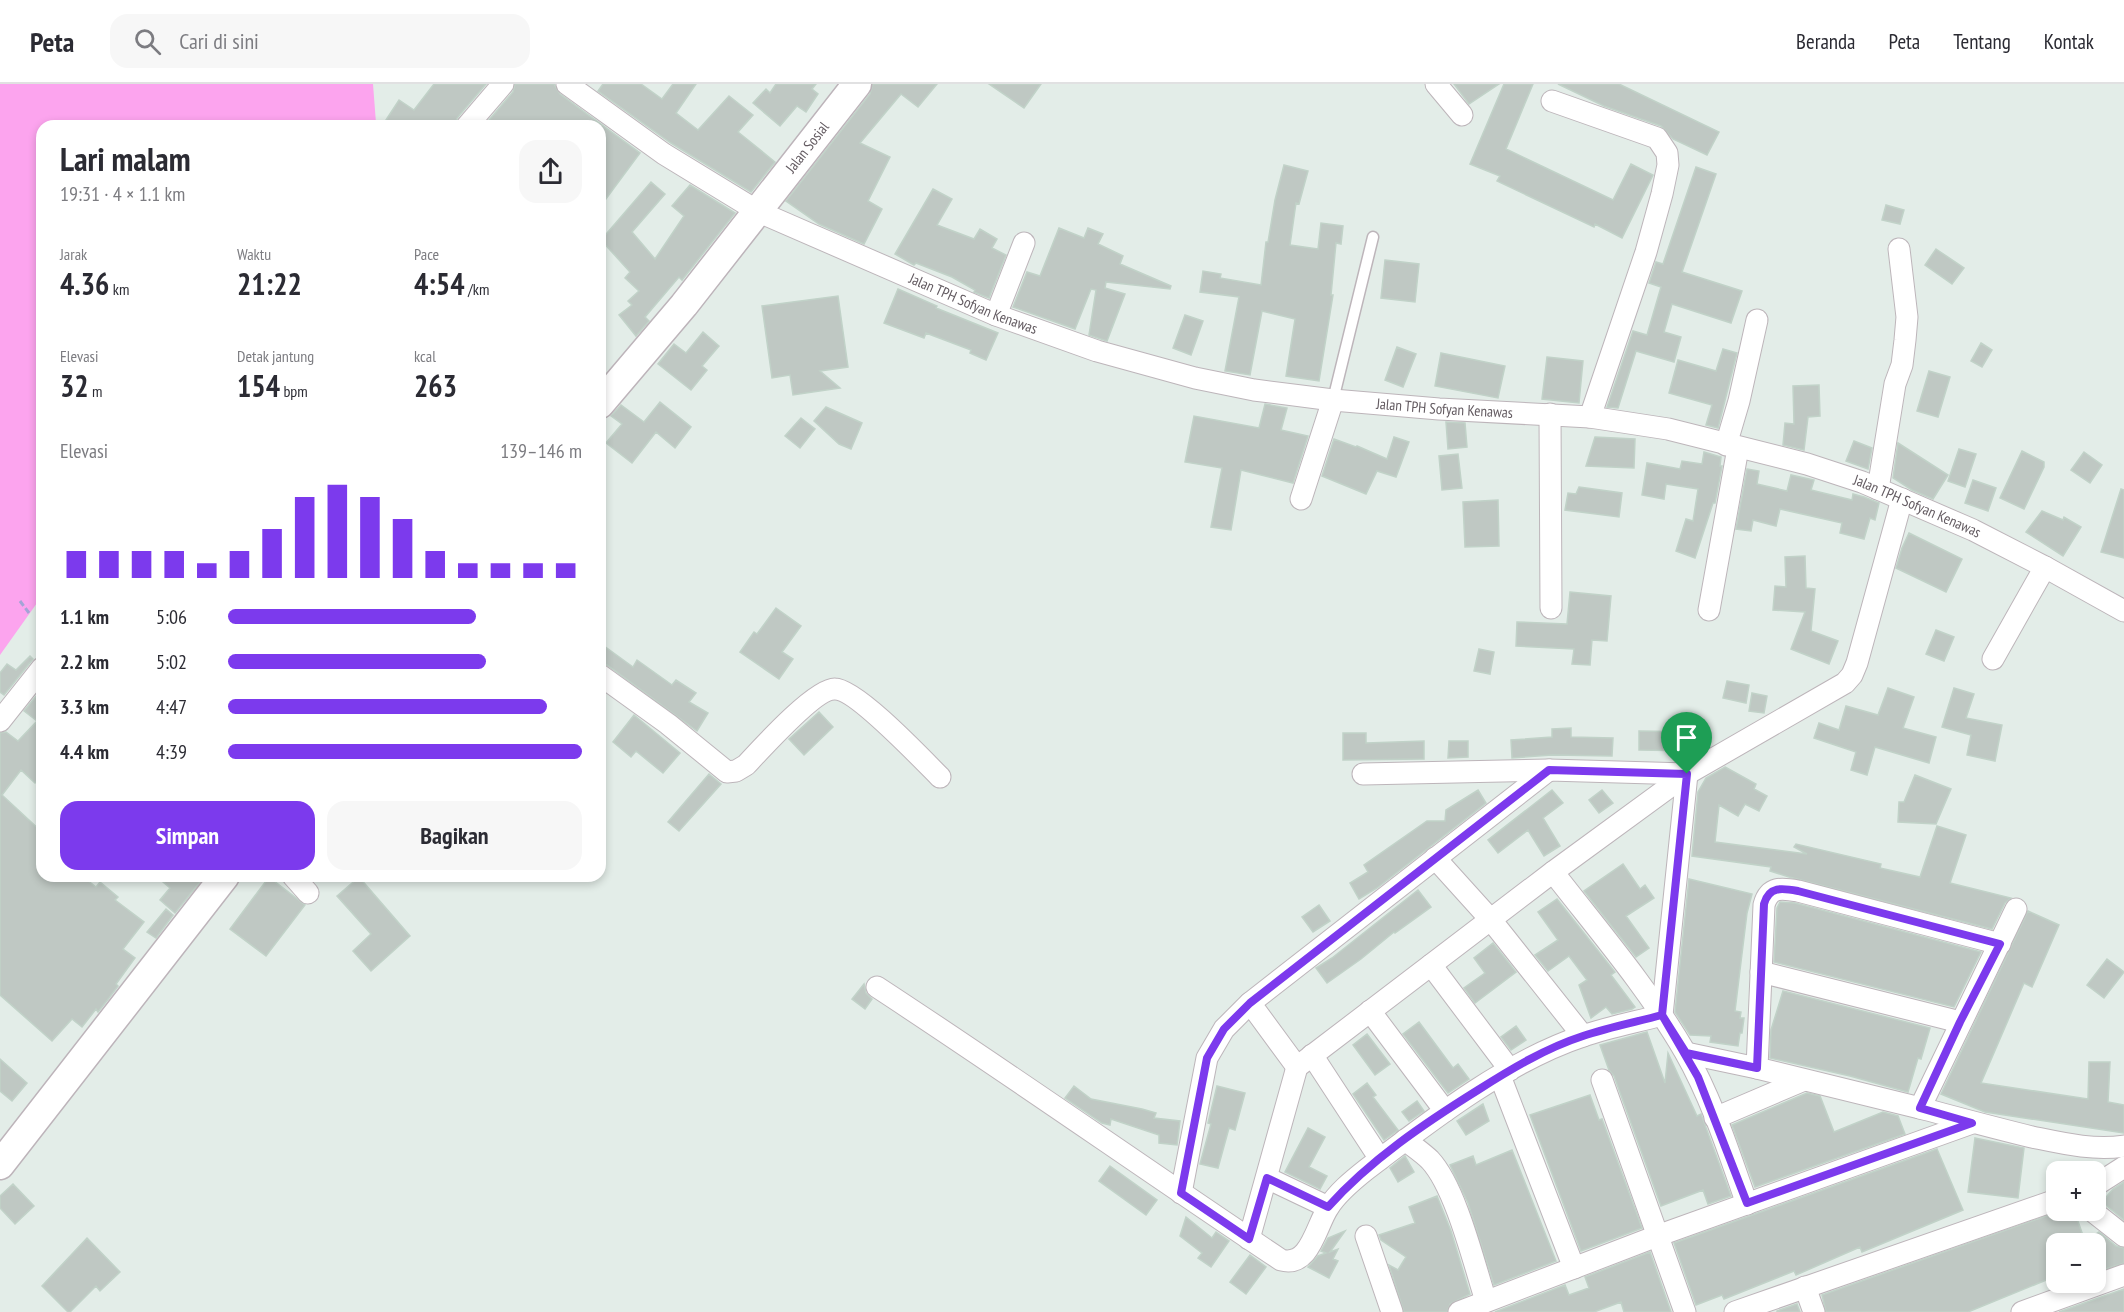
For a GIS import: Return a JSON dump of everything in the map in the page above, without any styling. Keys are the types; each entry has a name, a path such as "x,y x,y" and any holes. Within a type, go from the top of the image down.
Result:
{"street":[{"path":"472,120 503,84"},
{"name":"Jalan TPH Sofyan Kenawas","path":"567,84 664,153 759,213 996,315 1097,351 1195,378 1254,390 1333,400 1439,409 1590,417 1668,429 1807,464 1878,489 1973,530 2124,611"},
{"name":"Jalan Sosial","path":"606,397 759,213 857,84"},
{"path":"1436,84 1462,115"},
{"path":"1552,102 1644,132 1657,138 1667,153 1668,165 1662,194 1646,252 1590,417"},
{"path":"996,315 1024,243"},
{"path":"1878,489 1890,412 1905,340 1907,317 1899,249"},
{"path":"1709,610 1739,400 1757,321"},
{"path":"1301,499 1333,400"},
{"path":"1550,414 1551,608"},
{"path":"1249,1239 1305,1061 1553,872 1687,774 1835,690 1852,675 1902,499"},
{"path":"1993,659 2045,567"},
{"path":"0,721 36,676"},
{"path":"606,679 668,724 727,772 736,771 746,765 812,699 836,688 851,696 884,722 940,777"},
{"path":"1363,774 1549,770 1687,774"},
{"path":"1181,1193 1207,1058 1224,1029 1250,1003 1549,770"},
{"path":"1662,1015 1687,774"},
{"path":"1435,858 1491,920 1583,1036"},
{"path":"1553,872 1662,1015 1686,1053 1715,1118 1747,1203"},
{"path":"0,1165 215,882"},
{"path":"299,882 308,892"},
{"path":"1757,1068 1765,900 1772,890 1784,888 2000,944"},
{"path":"1920,1108 2016,909"},
{"path":"1431,965 1505,1073 1574,1268"},
{"path":"1761,972 1960,1022"},
{"path":"877,987 993,1063 1249,1239 1281,1260 1293,1262 1303,1256 1328,1207 1357,1177 1445,1110 1505,1073 1583,1036 1662,1015"},
{"path":"1250,1003 1305,1061 1380,1159"},
{"path":"1370,1011 1445,1110"},
{"path":"1686,1053 1757,1068 1972,1123 2068,1144 2124,1146"},
{"path":"1602,1080 1685,1312"},
{"path":"1715,1118 1804,1080"},
{"path":"1459,1312 1747,1203 1972,1123"},
{"path":"1405,1140 1430,1161 1440,1174 1457,1213 1486,1301"},
{"path":"2106,1179 2124,1167"},
{"path":"1267,1178 1328,1207"},
{"path":"1735,1312 2046,1203"},
{"path":"2105,1221 2124,1236"},
{"path":"1366,1236 1392,1312"},
{"path":"2022,1312 2124,1275"},
{"path":"1805,1287 1814,1312"}],"lane":[{"path":"1333,400 1373,237"}],"path":[{"path":"20,601 29,613"}],"shaded area":[{"path":"0,84 373,84 376,120 36,120 36,604 0,655"}],"building":[{"path":"434,84 486,84 456,120 386,120 399,100 414,110"},
{"path":"515,84 554,84 560,94 595,120 489,120 513,92"},
{"path":"603,84 641,84 662,99 673,84 696,84 676,113 698,130 729,96 753,115 738,132 775,162 751,192 671,143 598,91"},
{"path":"776,84 816,84 812,89 818,94 806,112 797,106 780,126 753,103 766,89 770,93"},
{"path":"873,84 937,84 918,107 901,94 860,143 890,157 868,201 882,209 864,244 819,224 786,201 870,94"},
{"path":"989,84 1041,84 1024,108"},
{"path":"1454,84 1499,84 1469,104"},
{"path":"1504,84 1533,84 1506,149 1613,200 1631,164 1653,175 1622,238 1497,181 1500,176 1470,164"},
{"path":"1558,84 1619,84 1719,132 1707,155 1673,139 1661,126 1604,106"},
{"path":"606,128 640,153 606,199"},
{"path":"1284,165 1308,171 1299,204 1296,203 1290,245 1318,249 1321,223 1343,226 1341,244 1336,243 1331,295 1333,295 1319,381 1286,376 1295,319 1262,311 1250,375 1225,371 1239,297 1200,292 1203,271 1221,274 1220,278 1261,285 1266,242 1268,242"},
{"path":"1696,167 1716,174 1682,272 1742,291 1731,323 1672,304 1664,332 1681,337 1674,362 1636,351 1618,408 1607,407 1633,331 1647,335 1661,287 1649,283 1656,262 1663,264"},
{"path":"651,182 665,194 632,232 655,259 684,216 672,206 690,185 735,213 682,280 679,277 645,317 649,321 636,336 619,315 632,305 628,301 639,291 625,278 630,272 606,246 606,234"},
{"path":"933,189 952,199 937,225 974,239 980,229 997,239 992,248 1006,255 989,298 974,292 975,290 952,277 916,263 914,265 895,254"},
{"path":"1886,205 1904,210 1900,224 1882,220"},
{"path":"1059,228 1084,238 1088,228 1103,234 1098,244 1123,256 1120,264 1171,286 1170,289 1106,282 1105,288 1125,294 1107,341 1089,335 1096,290 1091,289 1075,329 1013,307 1027,272 1040,276"},
{"path":"1936,249 1964,268 1952,284 1925,265"},
{"path":"1385,260 1419,264 1415,302 1381,298"},
{"path":"898,289 937,306 936,308 998,333 986,360 970,353 971,350 926,333 924,338 884,323"},
{"path":"838,296 848,367 820,371 840,388 793,395 790,375 772,378 762,306"},
{"path":"1185,315 1203,321 1191,355 1173,348"},
{"path":"703,332 719,346 702,366 707,370 691,390 658,364 674,344 686,353"},
{"path":"1981,343 1992,350 1982,367 1971,361"},
{"path":"1397,347 1416,354 1403,387 1385,380"},
{"path":"1723,349 1737,353 1718,428 1706,425 1712,405 1669,393 1678,360 1716,371"},
{"path":"1441,353 1505,366 1498,398 1435,386"},
{"path":"1547,357 1583,361 1579,403 1542,399"},
{"path":"1929,371 1950,377 1938,417 1917,411"},
{"path":"1819,385 1820,416 1808,417 1804,450 1783,445 1785,423 1794,424 1793,386"},
{"path":"660,402 691,427 675,448 656,432 632,463 606,443 622,424 611,416 621,405 644,422"},
{"path":"1265,404 1287,408 1281,430 1308,436 1293,483 1241,470 1231,530 1211,527 1222,468 1185,462 1194,416 1259,428"},
{"path":"826,407 862,423 851,449 839,444 814,421"},
{"path":"801,418 815,429 800,448 785,436"},
{"path":"1446,422 1465,423 1467,447 1448,449"},
{"path":"1394,437 1409,442 1396,477 1377,471 1366,494 1322,476 1334,439 1387,459"},
{"path":"1595,437 1635,439 1634,468 1586,466"},
{"path":"1854,441 1872,448 1868,469 1846,461"},
{"path":"1898,443 1948,475 1933,499 1893,478"},
{"path":"1959,449 1976,454 1965,487 1948,481"},
{"path":"2022,451 2044,462 2044,467 2024,509 2000,498"},
{"path":"1704,452 1721,457 1720,466 1722,466 1715,503 1713,503 1695,558 1676,551 1686,519 1693,521 1698,489 1666,484 1664,499 1642,495 1647,463 1680,469 1682,461 1702,464"},
{"path":"2084,452 2102,465 2090,483 2071,470"},
{"path":"1458,454 1462,488 1442,490 1439,456"},
{"path":"1747,469 1759,471 1757,484 1787,491 1791,475 1814,480 1811,490 1852,500 1853,494 1864,497 1879,503 1875,520 1870,518 1864,539 1840,533 1842,523 1780,509 1776,526 1753,520 1751,531 1736,529"},
{"path":"1973,480 1996,488 1988,511 1965,503"},
{"path":"1579,487 1622,493 1619,517 1565,510 1568,493 1576,494"},
{"path":"2121,489 2124,490 2124,558 2101,552"},
{"path":"1498,500 1499,546 1465,547 1463,502"},
{"path":"2042,511 2063,520 2064,517 2081,527 2063,556 2026,532"},
{"path":"1909,533 1962,559 1946,592 1896,568"},
{"path":"1805,556 1806,588 1815,589 1811,631 1838,641 1829,664 1791,649 1805,612 1773,610 1775,586 1786,587 1785,557"},
{"path":"1570,592 1611,596 1607,641 1592,640 1590,665 1572,664 1574,649 1516,646 1517,622 1567,624"},
{"path":"776,608 801,626 782,652 793,659 779,679 740,652 754,632 757,634"},
{"path":"1936,630 1954,637 1944,661 1926,654"},
{"path":"606,647 633,667 637,660 672,685 676,680 696,693 689,702 708,713 697,731 607,665"},
{"path":"1479,649 1494,652 1490,674 1474,671"},
{"path":"30,656 33,659 4,695 0,692 0,673 7,664 16,670"},
{"path":"1727,681 1749,685 1746,703 1723,698"},
{"path":"1888,688 1914,697 1903,728 1936,737 1929,763 1875,747 1867,775 1851,770 1856,752 1814,738 1819,723 1839,730 1846,706 1878,715"},
{"path":"1954,688 1974,694 1966,718 2002,725 1995,761 1967,755 1971,735 1942,727"},
{"path":"1752,693 1767,696 1764,713 1749,711"},
{"path":"36,696 36,720 24,711"},
{"path":"819,712 833,727 804,755 789,739"},
{"path":"634,715 680,753 663,773 636,751 631,757 613,742"},
{"path":"36,722 36,782 21,770 2,795 36,826 36,882 90,882 96,887 100,882 118,897 115,900 144,922 123,949 135,958 109,998 98,1012 96,1009 82,1027 72,1019 52,1041 0,995 0,733 6,732 18,741"},
{"path":"1571,728 1571,737 1613,738 1612,756 1552,755 1512,758 1511,740 1552,737 1552,729"},
{"path":"1639,731 1696,732 1696,751 1639,750"},
{"path":"1343,733 1366,733 1366,743 1424,741 1424,759 1343,760"},
{"path":"1449,741 1468,741 1468,757 1448,758"},
{"path":"1725,767 1756,784 1754,789 1767,796 1759,811 1745,804 1738,816 1719,805 1715,842 1807,854 1794,847 1796,844 1881,864 1880,868 1920,877 1937,826 1966,835 1950,883 2011,898 2005,903 1992,929 1789,877 1770,871 1771,867 1692,856 1698,792 1706,778"},
{"path":"709,774 721,784 679,831 668,822"},
{"path":"1915,775 1951,789 1936,824 1898,822 1899,802 1904,802"},
{"path":"1478,790 1486,803 1377,888 1359,899 1350,883 1368,872 1364,865 1427,821 1445,821 1446,810"},
{"path":"1552,790 1563,803 1543,818 1560,846 1544,856 1528,830 1498,853 1488,840"},
{"path":"1602,790 1613,803 1599,813 1589,800"},
{"path":"1623,864 1640,889 1645,885 1654,898 1626,916 1649,948 1636,957 1584,891"},
{"path":"1689,879 1752,894 1747,913 1735,1011 1741,1012 1740,1018 1744,1018 1738,1046 1710,1042 1711,1036 1690,1035 1675,1012"},
{"path":"163,882 200,882 175,913 160,900 170,888"},
{"path":"265,882 275,882 305,905 266,956 230,929"},
{"path":"353,882 363,882 410,936 371,971 353,951 371,934 337,896"},
{"path":"1418,890 1431,907 1327,983 1316,968"},
{"path":"1557,899 1615,972 1611,975 1635,1007 1612,1014 1606,1007 1591,1018 1579,985 1587,980 1569,956 1548,971 1535,955 1558,940 1538,912"},
{"path":"1780,902 1795,903 1981,952 1954,1007 1774,962 1777,908"},
{"path":"1319,905 1330,921 1313,932 1302,917"},
{"path":"166,909 173,915 156,938 147,932"},
{"path":"2028,911 2059,925 2032,987 2024,983 1981,1083 2088,1099 2089,1062 2110,1062 2108,1102 2124,1105 2124,1133 1985,1112 1941,1094"},
{"path":"1493,943 1516,972 1475,1003 1464,988 1485,973 1474,958"},
{"path":"2107,959 2124,972 2104,998 2087,985"},
{"path":"864,984 866,993 872,999 865,1009 852,999"},
{"path":"1783,991 1930,1028 1908,1092 1770,1058 1771,1030"},
{"path":"1419,1022 1453,1068 1458,1064 1469,1079 1448,1093 1403,1034"},
{"path":"1516,1026 1526,1040 1511,1050 1501,1037"},
{"path":"1647,1032 1665,1083 1668,1053 1697,1116 1701,1114 1731,1196 1708,1204 1703,1190 1661,1206 1614,1076 1609,1070 1600,1045"},
{"path":"1367,1034 1390,1064 1375,1075 1353,1045"},
{"path":"0,1059 27,1083 12,1101 0,1091"},
{"path":"1367,1083 1376,1095 1373,1097 1398,1130 1384,1140 1353,1094"},
{"path":"1074,1086 1091,1099 1156,1113 1154,1118 1180,1121 1177,1145 1159,1143 1159,1135 1111,1119 1110,1125 1102,1123 1065,1098"},
{"path":"1217,1086 1245,1093 1235,1130 1229,1128 1218,1168 1200,1164 1211,1124 1208,1123"},
{"path":"1807,1093 1820,1096 1834,1132 1883,1112 1898,1116 1905,1134 1755,1187 1732,1125"},
{"path":"1590,1095 1599,1120 1602,1119 1642,1228 1581,1251 1530,1115"},
{"path":"1417,1101 1424,1111 1409,1121 1402,1112"},
{"path":"1483,1104 1489,1121 1466,1135 1457,1121"},
{"path":"1308,1128 1325,1137 1309,1167 1327,1176 1320,1189 1285,1172"},
{"path":"1975,1138 2024,1148 2018,1198 1968,1192"},
{"path":"1937,1149 1963,1210 1862,1252 1860,1247 1796,1275 1794,1271 1724,1299 1722,1295 1696,1305 1674,1243"},
{"path":"1512,1150 1556,1261 1494,1285 1468,1203 1450,1165 1473,1156 1476,1165"},
{"path":"1405,1156 1414,1172 1398,1182 1390,1168"},
{"path":"1110,1166 1157,1200 1146,1215 1099,1181"},
{"path":"2124,1182 2124,1220 2106,1205 2106,1197"},
{"path":"13,1184 34,1206 15,1224 0,1208 0,1196"},
{"path":"1437,1196 1451,1231 1470,1294 1450,1304 1447,1312 1404,1312 1389,1265 1398,1270 1406,1257 1381,1240 1379,1235 1415,1223 1409,1207"},
{"path":"2046,1216 2046,1221 2078,1221 2082,1233 2046,1233 2046,1280 1968,1312 1826,1312 1822,1295"},
{"path":"1186,1217 1212,1238 1216,1232 1229,1241 1211,1267 1198,1258 1202,1253 1180,1236"},
{"path":"1345,1231 1330,1252 1338,1249 1333,1259 1338,1261 1329,1278 1308,1267 1318,1256 1326,1253 1321,1251 1328,1238"},
{"path":"87,1238 120,1272 100,1291 96,1286 68,1312 42,1286"},
{"path":"2106,1238 2116,1246 2124,1248 2124,1263 2106,1269"},
{"path":"1650,1252 1671,1312 1624,1312 1621,1302 1594,1312 1495,1312 1565,1285 1569,1295 1589,1288 1585,1277"},
{"path":"1250,1255 1266,1267 1246,1294 1230,1282"},
{"path":"2124,1289 2124,1312 2059,1312"},
{"path":"1797,1304 1800,1312 1777,1312 1777,1311"}],"route":[{"path":"1687,774 1549,770 1250,1003 1224,1029 1207,1058 1181,1193 1249,1239 1267,1178 1328,1207 1357,1177 1405,1140 1445,1110 1510,1070 1583,1036 1662,1015 1698,1077 1747,1203 1972,1123 1920,1108 2000,944 1798,891 1784,888 1772,890 1764,904 1757,1068 1686,1053 1662,1015 1687,774"}]}
